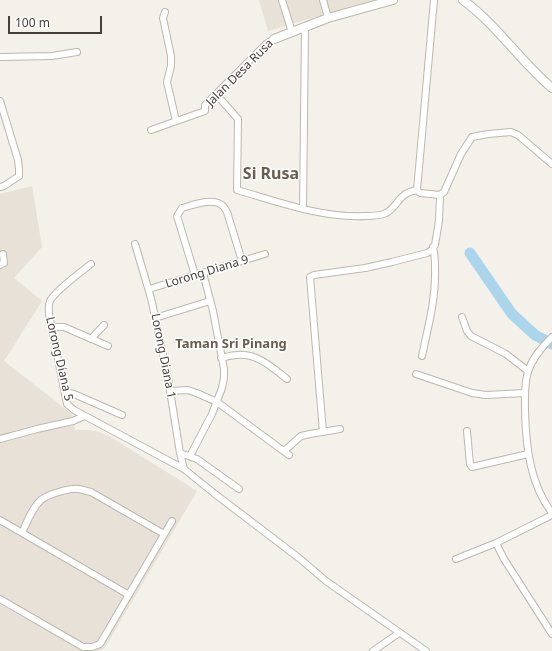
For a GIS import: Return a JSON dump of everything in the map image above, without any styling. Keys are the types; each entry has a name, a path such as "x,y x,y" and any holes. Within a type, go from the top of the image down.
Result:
{"street":[{"path":"282,0 292,32"},
{"path":"323,0 328,18"},
{"name":"Jalan Desa Rusa","path":"176,122 205,111 205,105 266,44 274,39 372,3 393,0"},
{"path":"417,190 434,0"},
{"path":"463,0 498,32 552,88"},
{"path":"151,130 176,122 167,82 171,66 171,56 163,18 165,12"},
{"path":"303,209 305,27"},
{"path":"0,56 52,56 77,52"},
{"path":"216,94 238,119 237,190 303,209 350,217 376,216 385,214 391,210 408,192 417,190 420,193 440,195"},
{"path":"0,101 18,160 19,169 19,176 0,187"},
{"path":"323,432 310,277 314,275 365,268 427,253 432,250 435,245 439,221 440,195 444,192 460,154 472,137 511,132 518,135 552,164"},
{"path":"195,275 177,216 182,208 199,203 213,202 223,206 227,212 242,261"},
{"name":"Lorong Diana 1","path":"135,244 156,318 184,469"},
{"path":"422,356 434,296 435,253 433,247"},
{"path":"0,265 4,262 3,254"},
{"name":"Lorong Diana 9","path":"149,289 265,254"},
{"name":"Lorong Diana 5","path":"91,264 57,292 48,306 68,404 84,416 184,469 299,558 326,581 426,651"},
{"path":"190,456 212,414 222,388 224,378 224,369 203,273"},
{"path":"156,318 210,301"},
{"path":"462,317 467,331 471,336 506,354 528,371"},
{"path":"92,339 104,325"},
{"path":"52,327 64,327 108,346"},
{"path":"456,559 496,543 552,514 540,494 528,454 524,392 528,371 534,358 552,337"},
{"path":"221,358 238,355 251,356 262,361 287,379"},
{"path":"416,374 472,393 486,395 524,392"},
{"path":"170,391 188,390 217,402 286,453 301,436 340,429"},
{"path":"65,392 74,394 122,415"},
{"path":"0,439 73,421 84,416"},
{"path":"467,431 470,464 472,467 528,454"},
{"path":"180,453 197,459 239,489"},
{"path":"22,533 34,509 41,500 53,494 79,489 91,492 164,534"},
{"path":"0,520 129,595"},
{"path":"0,599 83,647 100,644 172,521"},
{"path":"496,543 504,559 552,634"},
{"path":"373,651 399,633"}],"shaded area":[{"path":"259,0 373,0 268,31"},
{"path":"32,186 42,247 14,278 42,301 4,361 72,414 75,430 89,430 109,436 197,491 104,649 97,651 0,651 0,194"}],"waterway":[{"path":"470,253 512,314 535,335 552,344"}],"district":[{"name":"Si Rusa","path":"271,174"},
{"name":"Taman Sri Pinang","path":"231,344"}]}
